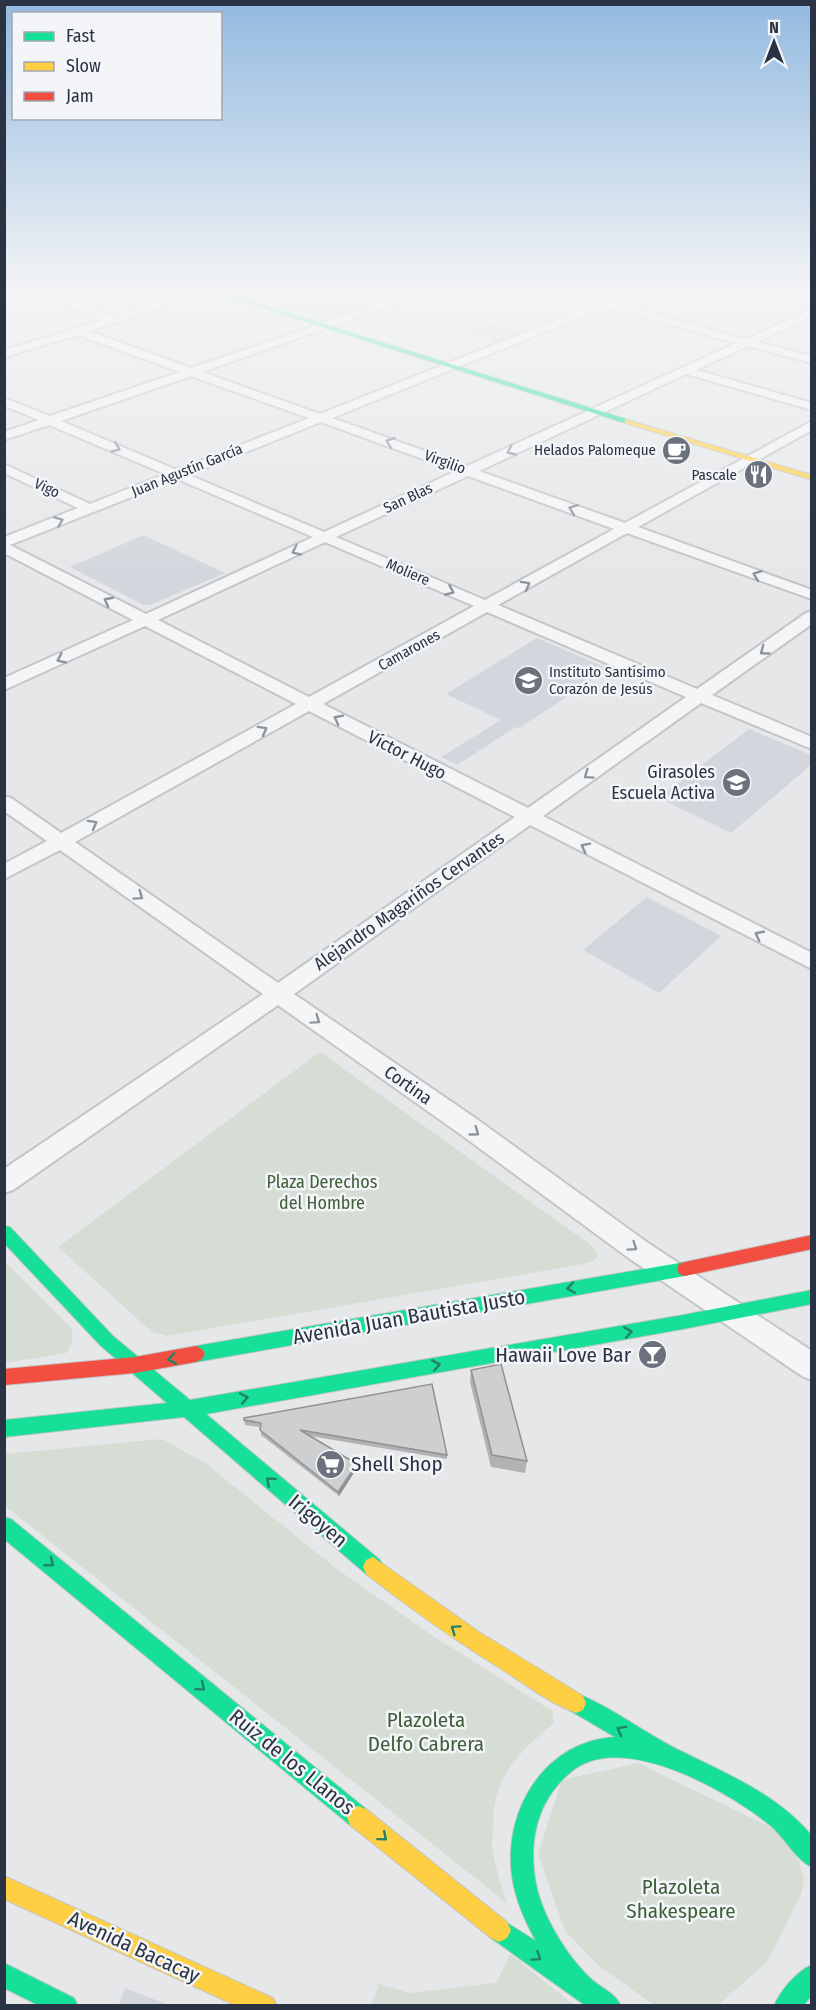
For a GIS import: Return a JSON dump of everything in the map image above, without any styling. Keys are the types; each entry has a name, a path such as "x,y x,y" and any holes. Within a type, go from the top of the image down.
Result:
{"main road":[{"path":"509,385 812,478"},
{"name":"Irigoyen","path":"4,1232 107,1341 339,1540 423,1607 505,1663 673,1758"},
{"name":"Avenida Juan Bautista Justo","path":"4,1377 135,1365 670,1271 812,1242"},
{"path":"4,1429 186,1409 812,1297"},
{"name":"Ruiz de los Llanos","path":"4,1526 480,1917 586,1990"},
{"path":"609,2006 586,1990 558,1959 538,1929 526,1894 520,1857 525,1821 538,1791 558,1767 584,1751 612,1747 640,1749 673,1758 726,1784 765,1807 788,1826 812,1856"},
{"path":"765,1807 802,1819"},
{"name":"Avenida Bacacay","path":"4,1887 265,2006"},
{"path":"4,1976 66,2006"},
{"path":"786,2006 812,1977"}],"street":[{"path":"4,436 152,385"},
{"name":"Virgilio","path":"231,385 812,595"},
{"name":"Juan Agustín García","path":"4,544 321,417 408,385"},
{"name":"San Blas","path":"4,685 652,385"},
{"path":"735,385 812,407"},
{"name":"Moliere","path":"4,401 812,744"},
{"name":"Camarones","path":"4,873 812,425"},
{"name":"Vigo","path":"4,468 90,509"},
{"name":"Víctor Hugo","path":"4,544 145,620 812,962"},
{"name":"Alejandro Magariños Cervantes","path":"4,1182 277,994 812,616"},
{"name":"Cortina","path":"4,802 469,1127 670,1271 812,1368"}],"shaded area":[{"path":"144,535 225,573 150,605 144,605 70,567"},
{"name":"Instituto Santísimo Corazón de Jesús","path":"537,638 609,669 519,728 516,727 457,765 441,757 501,720 446,694"},
{"name":"Girasoles Escuela Activa","path":"749,729 811,755 811,765 731,833 659,798"},
{"path":"647,897 721,936 659,993 583,950"},
{"path":"125,1988 169,2005 119,2005"}],"green space":[{"name":"Plaza Derechos del Hombre","path":"320,1052 591,1245 597,1252 594,1261 167,1336 152,1332 58,1247"},
{"path":"4,1261 72,1329 72,1344 66,1353 5,1363"},
{"name":"Plazoleta Delfo Cabrera","path":"162,1439 205,1463 338,1570 436,1638 552,1711 554,1723 529,1745 510,1767 497,1793 492,1851 507,1903 5,1506 4,1454"},
{"name":"Plazoleta Shakespeare","path":"638,1763 776,1830 799,1861 804,1880 801,1894 766,1963 718,2005 654,2005 598,1965 565,1931 538,1854 562,1780"},
{"path":"510,1954 575,2006 371,2006 379,1984 409,1993 496,1983"}],"building":[{"path":"501,1364 527,1461 492,1455 471,1370"},
{"path":"432,1384 447,1455 300,1430 357,1464 338,1492 260,1430 261,1423 244,1420 244,1418"}],"traffic: fast":[{"path":"512,385 628,421"},
{"path":"4,1232 107,1341 373,1567"},
{"path":"196,1354 685,1269"},
{"path":"4,1429 186,1409 683,1322 812,1297"},
{"path":"4,1526 358,1817"},
{"path":"576,1703 673,1758"},
{"path":"609,2006 580,1985 549,1943 529,1900 523,1877 524,1832 531,1809 543,1787 568,1761 593,1750 617,1747 646,1751 674,1760 728,1785 769,1810 792,1831 812,1856"},
{"path":"499,1930 586,1990"},
{"path":"4,1975 66,2006"},
{"path":"786,2006 812,1977"}],"traffic: slow":[{"path":"628,421 812,478"},
{"path":"373,1567 472,1639 576,1703"},
{"path":"358,1817 499,1930"},
{"path":"4,1887 265,2006"}],"traffic: jam":[{"path":"685,1269 812,1242"},
{"path":"4,1377 135,1365 196,1354"}],"place":[{"name":"Helados Palomeque","path":"677,450"},
{"name":"Pascale","path":"758,475"},
{"name":"Instituto Santísimo Corazón de Jesús","path":"528,681"},
{"name":"Girasoles Escuela Activa","path":"736,782"},
{"name":"Hawaii Love Bar","path":"652,1355"},
{"name":"Shell Shop","path":"330,1464"}]}
